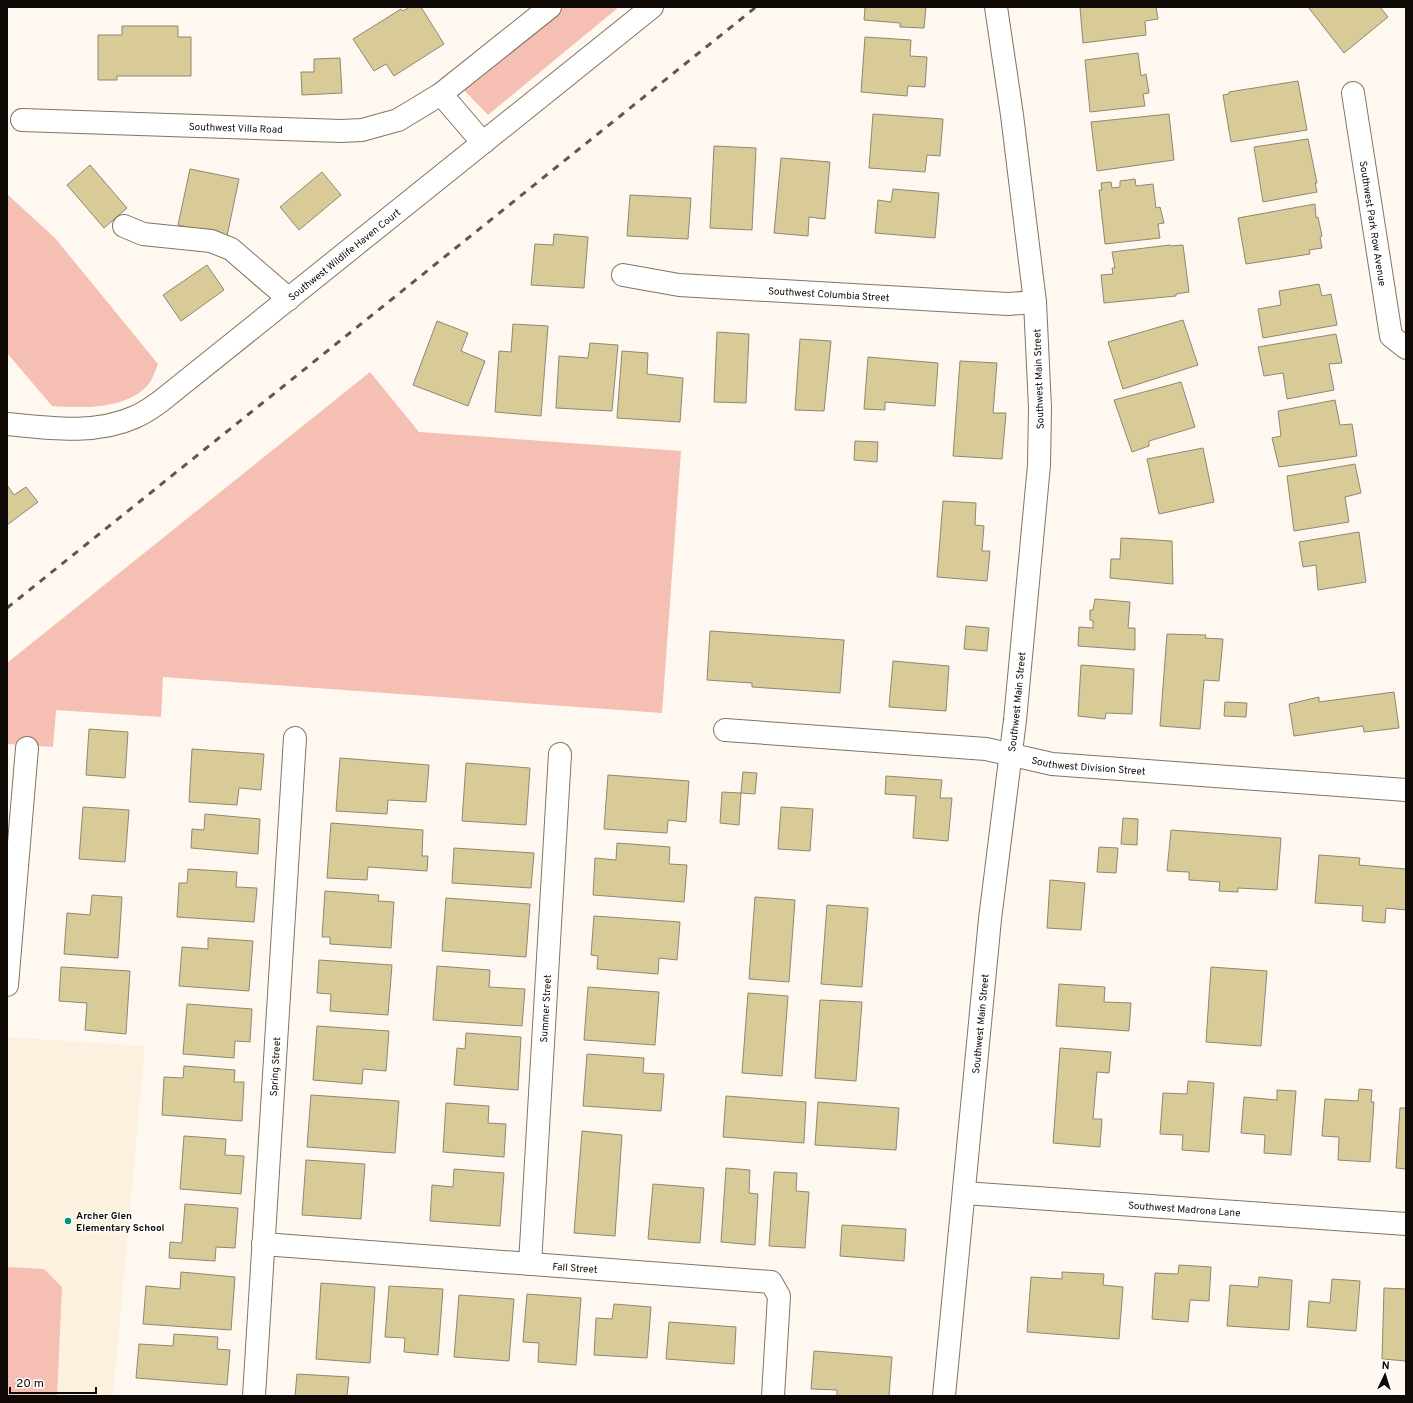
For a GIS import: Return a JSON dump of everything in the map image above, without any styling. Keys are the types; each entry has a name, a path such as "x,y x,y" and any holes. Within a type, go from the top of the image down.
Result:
{"street":[{"name":"Southwest Villa Road","path":"22,120 341,131 362,130 398,120 441,94 550,7"},
{"name":"Southwest Wildlife Haven Court","path":"7,424 57,429 86,429 113,424 134,417 161,402 652,7"},
{"name":"Southwest Main Street","path":"944,1396 990,919 1011,755 1039,465 1040,408 1035,302 1015,138 996,7"},
{"name":"Southwest Park Row Avenue","path":"1353,93 1391,336 1406,348"},
{"path":"441,94 482,143"},
{"path":"124,226 143,234 211,241 231,249 289,299"},
{"name":"Southwest Columbia Street","path":"623,275 679,285 1008,304 1035,302"},
{"name":"Southwest Division Street","path":"725,730 986,749 1052,764 1406,790"},
{"name":"Spring Street","path":"254,1396 295,738"},
{"path":"7,985 10,915 27,748"},
{"name":"Summer Street","path":"530,1264 560,754"},
{"name":"Southwest Madrona Lane","path":"964,1193 1406,1224"},
{"name":"Fall Street","path":"263,1244 771,1282 779,1296 773,1396"}],"shaded area":[{"path":"562,7 619,7 488,115 461,87"},
{"path":"7,194 55,238 158,364 149,384 138,394 127,400 102,406 52,406 7,353"},
{"path":"370,372 419,432 681,451 662,713 163,677 161,717 56,710 53,747 7,744 7,663"},
{"name":"Archer Glen Elementary School","path":"7,1037 145,1046 113,1396 7,1396"},
{"path":"7,1267 44,1269 62,1287 57,1396 7,1396"}],"building":[{"path":"410,7 421,7 444,44 394,76 386,64 374,71 353,39 401,9 403,11"},
{"path":"865,7 926,7 924,28 900,27 900,23 864,20"},
{"path":"1080,7 1156,7 1158,19 1145,21 1146,35 1083,43"},
{"path":"1308,7 1380,7 1388,17 1344,53"},
{"path":"122,26 178,26 178,37 191,37 191,76 117,76 117,80 98,80 98,35 122,35"},
{"path":"865,37 911,40 910,56 927,57 925,87 908,86 907,96 861,92"},
{"path":"1138,53 1141,76 1146,74 1149,93 1143,94 1145,106 1090,112 1085,60"},
{"path":"340,58 342,93 302,95 301,72 314,72 314,59"},
{"path":"1298,81 1307,130 1231,142 1223,95 1229,94 1229,92"},
{"path":"873,114 943,119 940,156 927,155 925,172 869,168"},
{"path":"1169,114 1174,160 1097,171 1091,122"},
{"path":"1308,139 1317,183 1315,183 1317,192 1263,202 1254,147"},
{"path":"714,146 756,148 752,230 710,228"},
{"path":"781,158 830,162 825,219 809,217 808,236 774,233"},
{"path":"90,165 127,208 104,228 67,185"},
{"path":"190,169 239,179 227,236 178,225"},
{"path":"322,172 341,195 299,230 280,207"},
{"path":"1135,179 1136,186 1153,184 1156,208 1160,207 1164,223 1158,224 1160,238 1105,244 1099,190 1102,190 1101,183 1111,182 1112,188 1120,187 1120,181"},
{"path":"893,189 939,193 935,238 875,233 878,200 891,202"},
{"path":"630,195 691,198 688,239 627,236"},
{"path":"1315,204 1316,218 1318,217 1322,236 1320,237 1322,248 1309,250 1310,254 1246,264 1238,218"},
{"path":"554,234 588,237 584,288 531,285 535,244 553,245"},
{"path":"1170,245 1183,245 1189,292 1176,294 1176,296 1104,303 1101,275 1113,274 1112,268 1115,268 1112,252"},
{"path":"207,265 224,290 181,321 163,295"},
{"path":"1319,284 1322,296 1331,294 1337,325 1263,338 1258,309 1281,305 1279,291"},
{"path":"1183,320 1198,365 1123,389 1108,342"},
{"path":"437,321 468,333 461,351 485,361 468,406 413,385"},
{"path":"513,324 548,326 541,416 495,412 499,351 511,352"},
{"path":"717,332 749,334 746,403 714,402"},
{"path":"1336,334 1342,363 1329,364 1334,390 1287,399 1283,373 1264,376 1258,347"},
{"path":"800,339 831,341 824,411 795,410"},
{"path":"590,343 618,345 612,411 556,408 559,356 588,358"},
{"path":"622,351 648,353 647,374 683,378 680,422 617,418"},
{"path":"868,357 938,363 935,406 885,402 885,410 864,409"},
{"path":"960,361 997,363 993,413 1006,413 1002,459 953,456"},
{"path":"1181,382 1195,427 1149,441 1149,446 1132,452 1114,400"},
{"path":"1335,400 1340,425 1352,424 1357,456 1279,467 1272,438 1281,436 1278,411"},
{"path":"855,441 878,442 877,462 854,460"},
{"path":"1203,448 1214,502 1159,514 1147,459"},
{"path":"1355,464 1361,493 1345,497 1349,522 1294,531 1287,476"},
{"path":"7,485 14,495 26,487 38,502 7,525"},
{"path":"943,501 976,503 975,525 984,526 982,551 990,551 987,581 937,577"},
{"path":"1359,532 1366,582 1318,590 1316,565 1303,567 1299,542"},
{"path":"1121,538 1172,541 1173,584 1110,578 1111,559 1120,559"},
{"path":"1095,599 1130,602 1128,628 1135,628 1135,650 1078,646 1079,627 1093,628 1093,621 1090,620 1090,610 1093,610"},
{"path":"966,626 989,628 987,651 964,649"},
{"path":"710,631 844,640 840,693 752,687 752,683 707,680"},
{"path":"1167,634 1206,635 1205,638 1223,639 1219,681 1204,680 1200,729 1160,726"},
{"path":"893,661 949,666 946,711 889,707"},
{"path":"1081,665 1134,669 1132,714 1106,713 1105,719 1078,716"},
{"path":"1394,692 1399,728 1364,732 1363,726 1294,736 1289,704 1319,697 1319,702"},
{"path":"1225,702 1247,703 1246,717 1224,716"},
{"path":"89,729 128,732 125,778 86,775"},
{"path":"192,749 264,754 261,790 239,788 237,805 189,802"},
{"path":"340,758 429,765 426,802 388,800 387,814 336,811"},
{"path":"466,763 530,768 526,825 462,821"},
{"path":"743,772 757,773 755,794 741,793"},
{"path":"608,775 689,781 686,822 668,820 667,833 604,829"},
{"path":"886,776 942,780 940,798 952,798 948,841 913,838 916,796 885,794"},
{"path":"722,792 741,793 739,825 720,823"},
{"path":"83,807 129,810 125,862 79,859"},
{"path":"781,807 813,809 810,851 778,849"},
{"path":"205,814 260,819 258,854 191,848 192,829 204,830"},
{"path":"1123,818 1138,819 1137,845 1121,844"},
{"path":"331,823 423,830 422,856 428,856 427,871 368,867 367,880 327,878"},
{"path":"1171,830 1281,838 1277,890 1238,888 1238,892 1219,891 1220,882 1189,880 1189,872 1167,871"},
{"path":"617,843 670,847 669,864 687,865 684,902 593,895 595,858 616,860"},
{"path":"1099,847 1118,848 1116,873 1097,872"},
{"path":"454,848 534,853 531,888 452,883"},
{"path":"1319,855 1360,858 1359,865 1406,869 1406,910 1386,908 1385,923 1362,921 1363,906 1315,903"},
{"path":"188,869 237,872 236,887 257,888 254,922 177,917 179,883 187,883"},
{"path":"1050,880 1085,883 1081,930 1047,928"},
{"path":"325,891 379,895 378,901 394,902 391,948 330,944 330,937 322,937"},
{"path":"92,895 122,897 118,958 64,954 67,913 90,915"},
{"path":"755,897 795,900 789,982 749,979"},
{"path":"446,898 530,904 526,957 442,951"},
{"path":"827,905 868,908 862,987 821,984"},
{"path":"594,916 680,922 677,960 659,958 658,974 597,969 598,956 591,955"},
{"path":"208,938 253,941 249,991 179,986 182,947 208,949"},
{"path":"319,960 392,965 388,1015 330,1011 331,994 317,993"},
{"path":"437,966 490,970 489,987 525,989 522,1026 433,1020"},
{"path":"61,967 130,971 126,1034 85,1030 87,1003 59,1001"},
{"path":"1211,967 1267,971 1261,1046 1206,1042"},
{"path":"1059,984 1105,987 1104,1002 1131,1003 1129,1031 1056,1026"},
{"path":"588,987 659,992 655,1045 584,1040"},
{"path":"748,993 788,996 782,1076 742,1073"},
{"path":"820,1000 862,1002 856,1081 815,1078"},
{"path":"187,1004 252,1009 250,1042 235,1041 234,1058 183,1054"},
{"path":"317,1026 389,1031 386,1071 363,1069 362,1084 313,1080"},
{"path":"466,1033 521,1037 518,1090 454,1085 457,1048 465,1049"},
{"path":"1060,1048 1111,1052 1109,1073 1097,1072 1093,1119 1102,1119 1100,1147 1053,1143"},
{"path":"587,1054 644,1058 643,1073 664,1074 661,1111 583,1106"},
{"path":"184,1066 235,1070 234,1082 244,1082 242,1121 162,1115 164,1077 183,1078"},
{"path":"1188,1081 1214,1083 1209,1152 1182,1150 1183,1135 1160,1134 1163,1093 1187,1094"},
{"path":"1359,1089 1372,1090 1371,1102 1374,1102 1370,1162 1338,1160 1339,1137 1322,1136 1325,1099 1358,1101"},
{"path":"1277,1090 1296,1091 1291,1155 1264,1153 1265,1135 1241,1133 1244,1097 1277,1100"},
{"path":"311,1095 399,1101 395,1153 307,1147"},
{"path":"726,1096 806,1102 804,1143 723,1137"},
{"path":"818,1102 899,1108 896,1150 815,1145"},
{"path":"446,1103 489,1106 488,1123 506,1124 504,1157 443,1152"},
{"path":"1400,1108 1406,1108 1406,1169 1396,1168"},
{"path":"582,1131 622,1135 615,1236 574,1233"},
{"path":"184,1136 226,1139 225,1155 244,1156 241,1194 180,1189"},
{"path":"306,1160 365,1164 361,1219 302,1215"},
{"path":"726,1168 750,1170 749,1193 758,1194 755,1245 721,1242"},
{"path":"454,1169 504,1173 500,1226 430,1221 432,1185 453,1187"},
{"path":"774,1172 797,1173 796,1191 809,1192 805,1248 769,1246"},
{"path":"653,1184 704,1188 700,1243 648,1239"},
{"path":"185,1204 238,1208 235,1248 216,1247 215,1261 169,1258 170,1242 182,1243"},
{"path":"842,1225 906,1229 904,1261 840,1256"},
{"path":"1179,1265 1211,1267 1209,1301 1190,1300 1188,1322 1152,1319 1155,1273 1178,1274"},
{"path":"181,1272 235,1277 231,1330 143,1324 146,1286 180,1289"},
{"path":"1062,1272 1104,1274 1103,1285 1123,1287 1119,1339 1027,1332 1031,1277 1062,1279"},
{"path":"1259,1277 1292,1280 1289,1330 1227,1326 1230,1285 1258,1287"},
{"path":"1332,1279 1360,1281 1356,1331 1307,1327 1309,1301 1330,1303"},
{"path":"321,1283 375,1287 370,1363 316,1359"},
{"path":"389,1286 443,1289 438,1355 404,1352 405,1338 385,1337"},
{"path":"1384,1288 1406,1289 1406,1361 1382,1359"},
{"path":"527,1294 581,1298 576,1365 538,1362 539,1343 523,1342"},
{"path":"459,1295 514,1299 509,1361 454,1357"},
{"path":"614,1304 651,1307 647,1358 594,1355 596,1318 612,1319"},
{"path":"669,1322 736,1327 734,1364 666,1359"},
{"path":"174,1334 218,1337 217,1349 230,1350 227,1385 136,1378 139,1344 173,1346"},
{"path":"814,1351 892,1357 889,1396 837,1396 837,1390 811,1389"},
{"path":"297,1374 349,1377 347,1396 295,1396"}],"railway":[{"path":"7,608 756,7"}],"place":[{"name":"Archer Glen Elementary School","path":"68,1221"}]}
